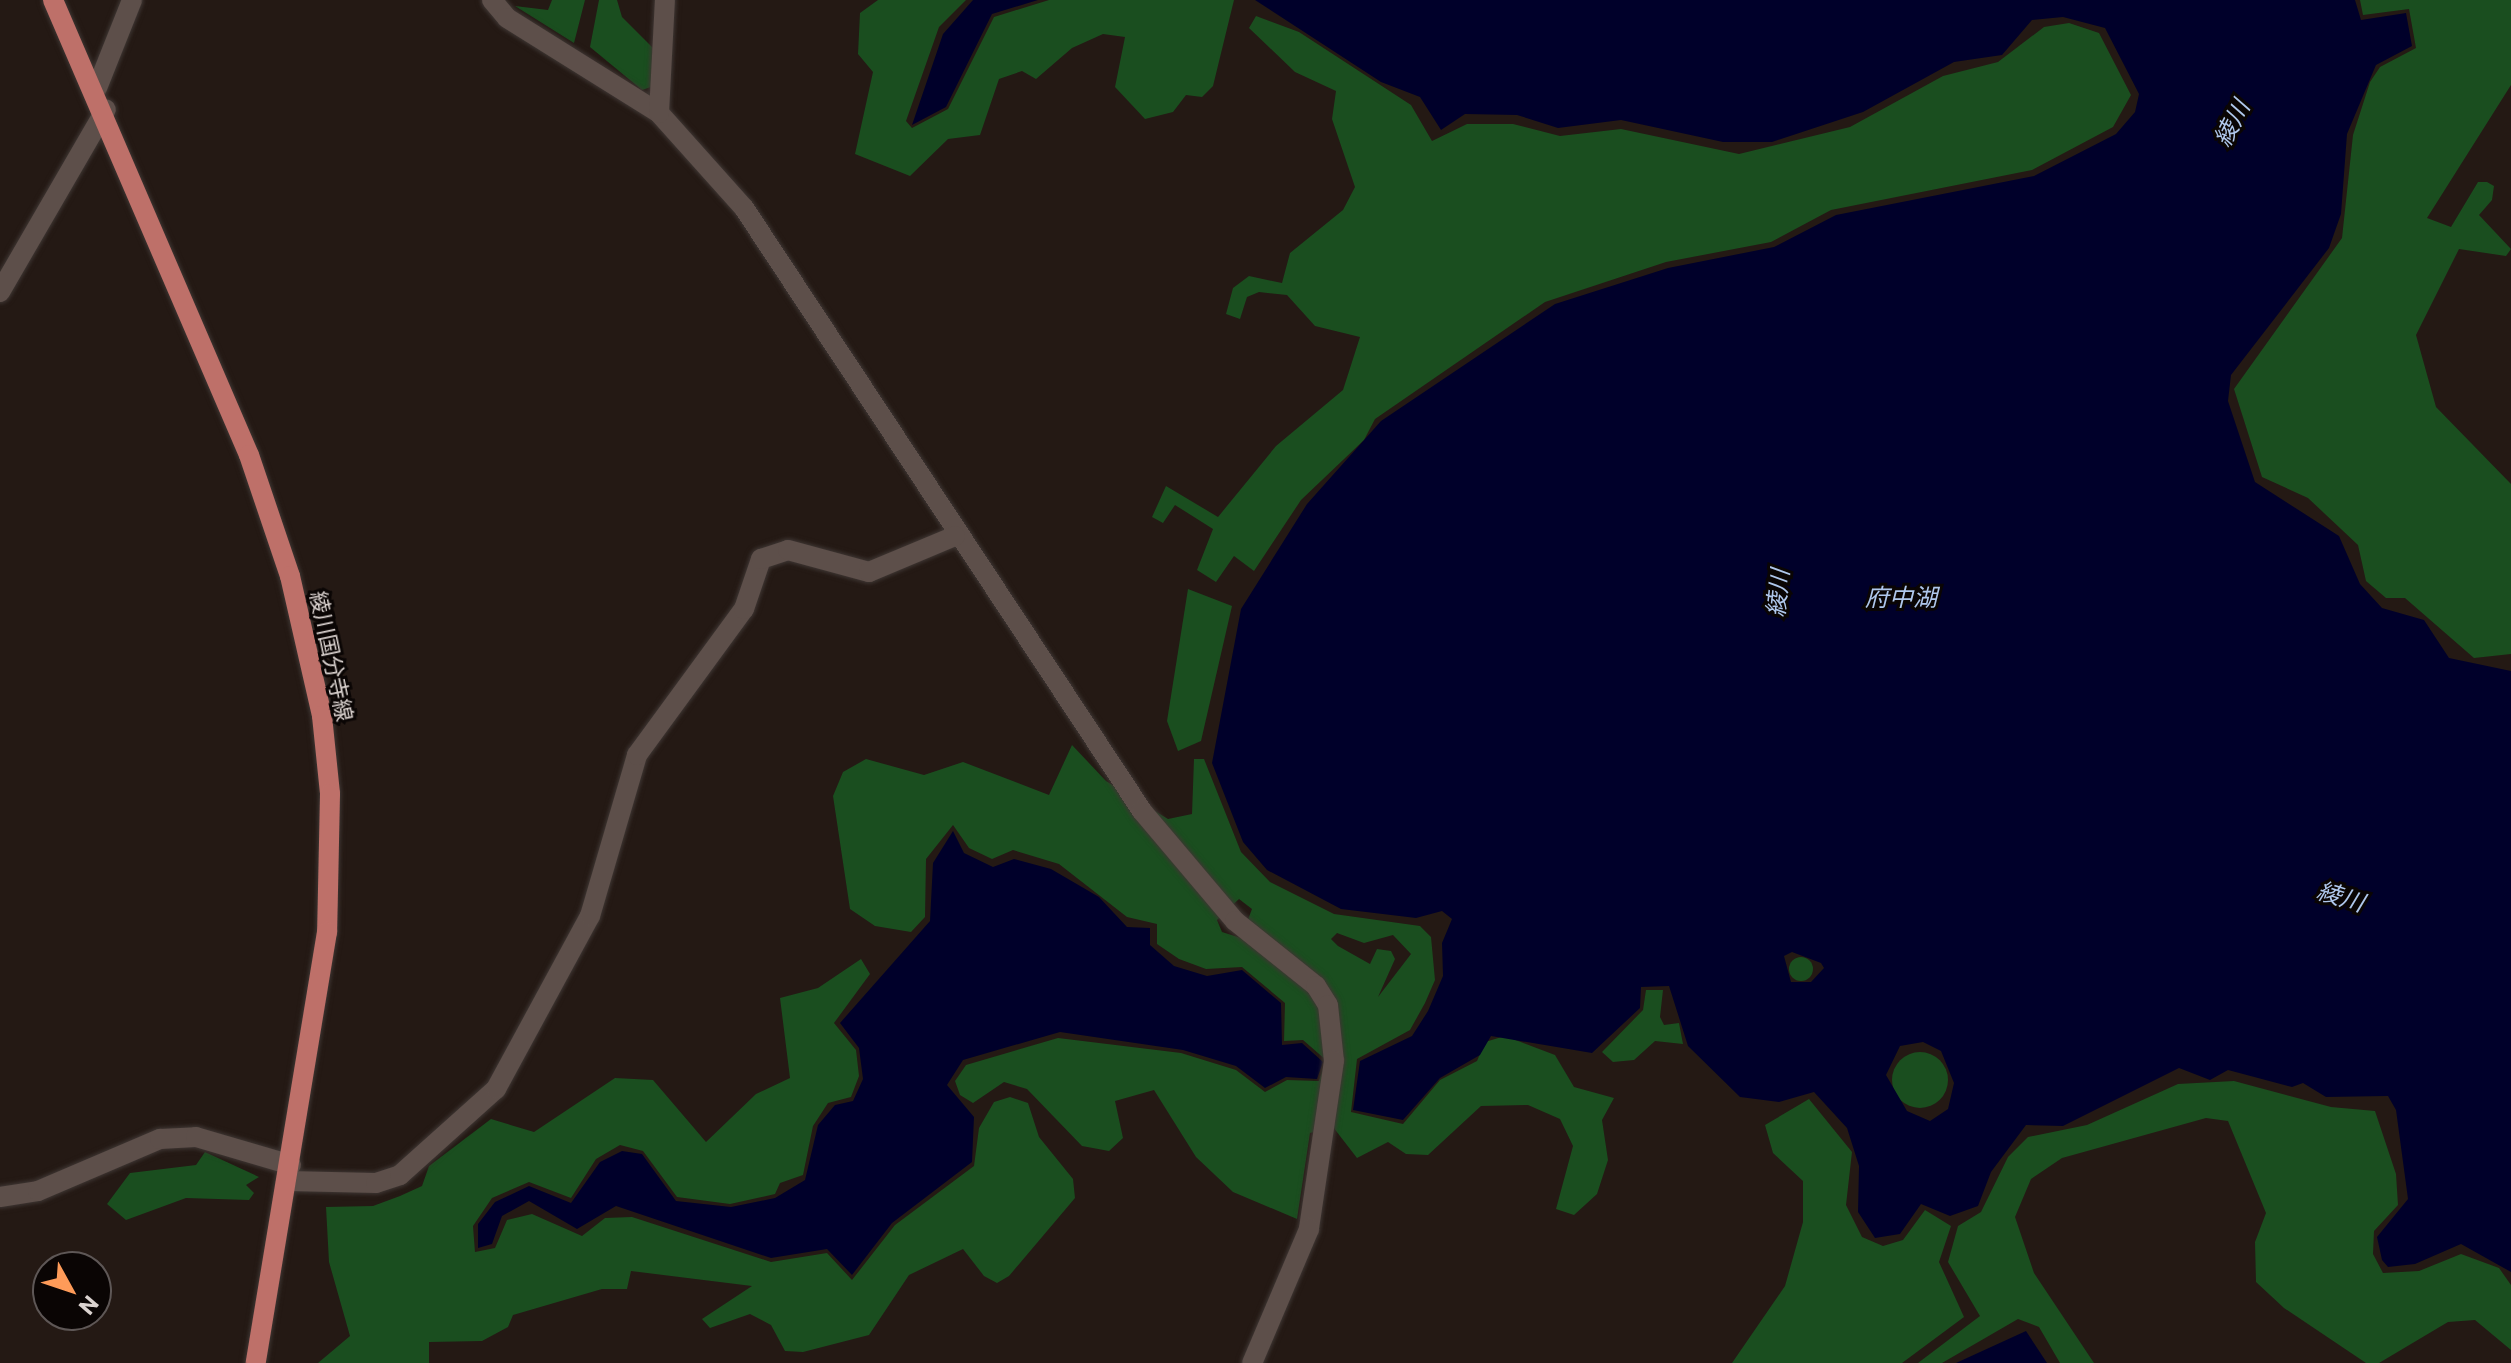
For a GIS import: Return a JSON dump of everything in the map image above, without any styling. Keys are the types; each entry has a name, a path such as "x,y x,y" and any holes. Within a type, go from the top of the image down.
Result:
{"main road":[{"name":"綾川国分寺線","path":"53,0 97,88 249,455 290,576 322,716 330,794 327,932 256,1363"}],"street":[{"path":"97,88 132,0"},
{"path":"492,0 507,18 659,113 744,208 955,536 1193,876 1328,1005 1334,1061 1309,1229 1252,1363"},
{"path":"659,113 665,0"},
{"path":"0,292 106,109"},
{"path":"0,1197 38,1191 160,1139 196,1137 289,1173 376,1183 400,1175 496,1089 590,916 637,755 744,609 761,559 788,550 869,572 955,536"}],"green space":[{"path":"552,0 585,0 574,43 515,6 548,10"},
{"path":"599,0 617,0 622,17 661,56 657,85 642,90 590,47"},
{"path":"878,0 966,0 939,27 906,121 912,128 948,109 994,17 1049,0 1234,0 1213,86 1202,97 1186,95 1173,112 1145,119 1115,87 1125,37 1103,34 1072,48 1036,79 1022,71 999,79 980,135 948,139 910,176 855,154 873,72 858,54 860,13"},
{"path":"2360,0 2511,0 2511,85 2427,218 2451,227 2478,182 2487,182 2494,186 2492,200 2479,215 2511,249 2506,256 2459,249 2416,335 2436,407 2511,484 2511,654 2474,658 2405,598 2386,598 2366,581 2358,545 2308,498 2262,477 2234,389 2342,238 2353,135 2370,82 2380,67 2416,48 2409,9 2363,15"},
{"path":"1256,16 1299,32 1411,105 1432,141 1467,124 1513,124 1560,136 1621,129 1739,154 1850,127 1943,76 1998,62 2044,27 2069,23 2099,33 2131,95 2113,127 2032,170 1831,210 1771,242 1666,262 1545,302 1375,419 1364,440 1301,500 1254,571 1234,556 1216,582 1197,570 1213,529 1175,505 1163,523 1152,517 1166,486 1218,517 1276,446 1343,390 1360,337 1315,326 1287,295 1259,292 1247,297 1240,319 1226,314 1233,288 1249,276 1282,283 1290,253 1343,210 1355,187 1332,119 1336,91 1295,72 1249,28"},
{"path":"1188,589 1232,606 1201,741 1178,751 1167,721"},
{"path":"1072,745 1106,781 1168,819 1192,814 1194,759 1204,759 1241,852 1270,882 1334,914 1420,926 1431,937 1435,980 1425,1003 1410,1030 1357,1059 1351,1112 1403,1124 1440,1080 1477,1061 1485,1042 1505,1036 1555,1055 1574,1087 1614,1098 1602,1120 1608,1160 1597,1194 1574,1215 1556,1209 1573,1146 1560,1119 1528,1105 1481,1106 1428,1155 1406,1154 1388,1142 1357,1158 1333,1127 1310,1133 1297,1219 1233,1192 1196,1157 1154,1090 1115,1101 1123,1138 1109,1151 1082,1146 1027,1089 1004,1082 973,1103 960,1095 955,1081 966,1065 1058,1038 1181,1053 1236,1070 1265,1092 1287,1080 1319,1081 1326,1060 1303,1040 1284,1041 1285,1003 1242,967 1206,969 1179,959 1157,944 1157,924 1127,917 1059,864 1013,850 992,859 969,848 953,825 926,859 925,917 911,932 875,926 850,909 833,796 843,772 866,759 924,775 963,762 1049,795","holes":["1239,899 1252,909 1241,938 1222,932 1217,920","1337,933 1364,943 1393,935 1411,954 1378,997 1395,959 1391,951 1377,949 1370,964 1338,946 1331,939"]},
{"path":"1801,957 1812,964 1813,969 1806,980 1801,981 1790,974 1789,969 1796,958"},
{"path":"861,959 870,974 834,1023 856,1050 859,1076 851,1097 828,1103 813,1126 803,1175 780,1183 775,1194 730,1204 677,1197 643,1151 620,1145 596,1159 571,1198 529,1182 492,1198 473,1226 475,1252 495,1248 507,1220 532,1214 582,1236 605,1218 632,1217 771,1262 827,1253 852,1280 895,1225 974,1166 979,1128 994,1102 1010,1097 1028,1103 1039,1137 1073,1179 1075,1198 1009,1276 997,1283 984,1276 963,1249 909,1275 869,1335 803,1352 785,1351 771,1325 750,1314 710,1328 702,1319 752,1286 631,1271 627,1289 602,1289 513,1315 508,1327 482,1341 429,1342 429,1363 318,1363 350,1336 329,1262 326,1207 373,1206 400,1196 422,1186 429,1166 491,1119 534,1132 615,1078 653,1080 706,1142 756,1094 790,1078 780,998 818,988"},
{"path":"1646,990 1663,990 1660,1017 1664,1025 1679,1023 1683,1044 1655,1041 1634,1060 1613,1062 1602,1052 1643,1010"},
{"path":"1920,1052 1940,1060 1948,1080 1940,1100 1920,1108 1900,1100 1892,1080 1900,1060"},
{"path":"2234,1081 2331,1107 2375,1111 2396,1174 2398,1205 2374,1231 2373,1254 2383,1273 2419,1271 2461,1254 2499,1268 2511,1285 2511,1350 2475,1320 2448,1322 2379,1363 2366,1363 2284,1308 2256,1282 2255,1242 2266,1213 2228,1121 2206,1118 2062,1158 2031,1179 2015,1217 2034,1273 2094,1363 2060,1363 2039,1327 2018,1319 1942,1363 1918,1363 1980,1316 1948,1262 1958,1226 1981,1212 2008,1157 2028,1137 2087,1125 2178,1084"},
{"path":"1809,1099 1852,1152 1846,1205 1862,1237 1883,1246 1903,1240 1925,1210 1951,1226 1939,1262 1964,1317 1902,1363 1732,1363 1785,1286 1803,1222 1803,1181 1773,1153 1765,1125"},
{"path":"205,1152 259,1177 246,1185 254,1193 249,1200 186,1198 126,1220 107,1204 130,1173 196,1165"}],"water":[{"path":"973,0 1038,0 992,14 946,107 912,125 943,34"},
{"name":"府中湖","path":"1255,0 2355,0 2361,20 2406,13 2412,46 2376,65 2347,134 2341,214 2329,248 2231,375 2228,401 2255,482 2339,536 2360,584 2382,608 2424,620 2449,658 2511,671 2511,1272 2461,1244 2415,1264 2388,1267 2382,1260 2377,1237 2408,1199 2396,1110 2388,1096 2326,1097 2303,1083 2292,1087 2228,1070 2210,1080 2179,1068 2063,1126 2026,1125 1991,1172 1978,1206 1950,1216 1921,1204 1900,1234 1875,1238 1858,1212 1859,1166 1847,1128 1814,1092 1779,1102 1740,1097 1688,1046 1669,986 1641,987 1640,1008 1592,1053 1491,1036 1480,1055 1440,1078 1403,1120 1353,1110 1360,1061 1412,1036 1428,1011 1443,976 1442,943 1452,919 1442,911 1416,918 1341,909 1267,870 1243,842 1212,763 1241,609 1307,504 1381,421 1555,304 1668,268 1774,247 1836,215 2034,176 2116,134 2135,112 2139,94 2105,28 2063,17 2032,20 2002,55 1954,62 1863,112 1772,142 1723,142 1621,120 1558,128 1517,115 1465,114 1441,130 1420,97 1381,82","holes":["1792,952 1821,963 1824,968 1811,982 1791,982 1784,956","1923,1042 1941,1051 1954,1083 1948,1109 1930,1121 1907,1111 1886,1075 1900,1046"]},
{"path":"953,831 964,853 993,867 1014,859 1051,869 1099,897 1127,927 1150,928 1150,945 1174,966 1207,976 1242,970 1281,1003 1282,1045 1302,1043 1323,1062 1317,1079 1286,1077 1265,1088 1236,1066 1183,1050 1060,1032 963,1060 947,1085 974,1117 972,1162 892,1223 852,1275 827,1249 771,1258 616,1206 577,1229 529,1201 502,1216 492,1244 478,1248 478,1224 495,1202 529,1186 571,1203 600,1162 622,1151 642,1154 676,1201 731,1207 775,1198 805,1180 818,1125 835,1105 853,1101 863,1079 859,1048 840,1023 930,921 933,863"},
{"path":"2026,1331 2047,1363 1956,1363"}],"water label":[{"name":"綾川","path":"2231,123"},
{"name":"綾川","path":"1777,593"},
{"name":"綾川","path":"2341,896"}]}
